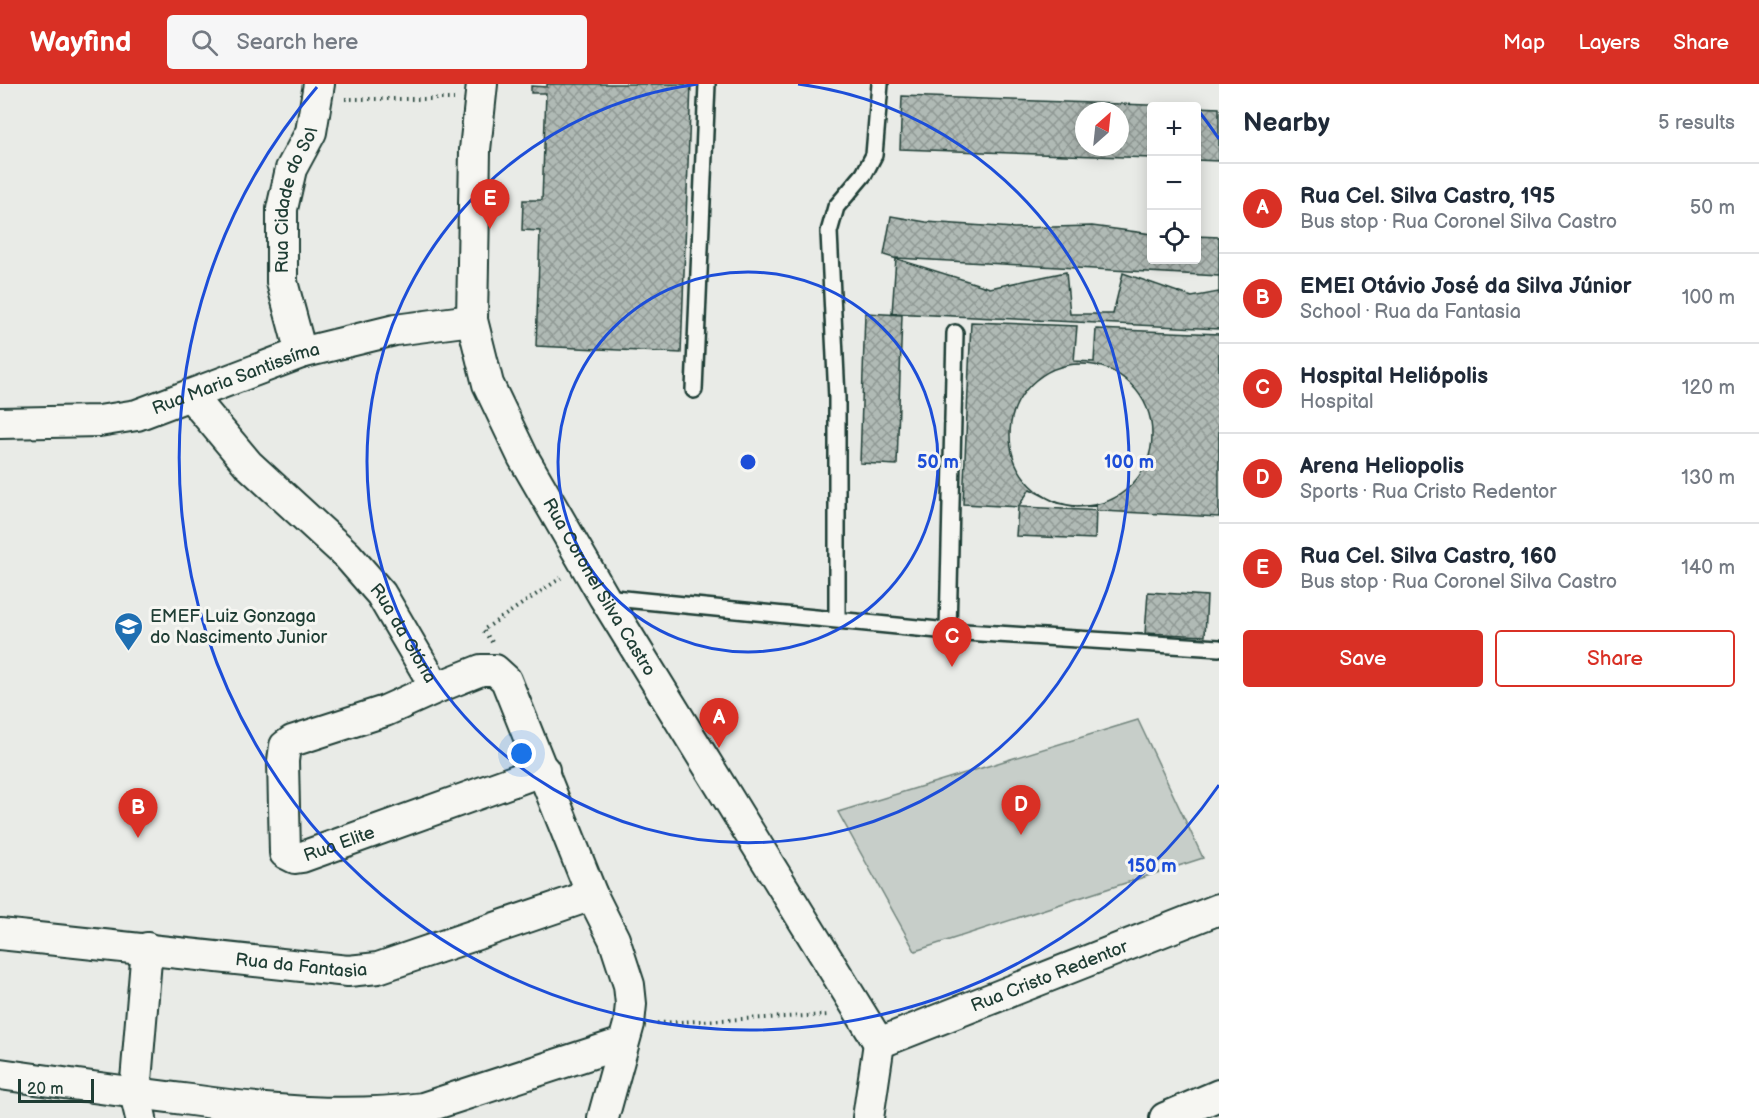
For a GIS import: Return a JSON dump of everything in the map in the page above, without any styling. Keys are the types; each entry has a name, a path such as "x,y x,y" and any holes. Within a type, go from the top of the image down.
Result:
{"street":[{"name":"Rua Cidade do Sol","path":"301,353 282,282 282,209 291,169 311,132 318,92"},
{"name":"Rua Coronel Silva Castro","path":"481,92 475,150 472,320 488,384 523,457 604,597 879,1043"},
{"name":"Rua Maria Santissíma","path":"0,423 99,421 137,415 301,353 395,330 472,320"},
{"name":"Rua da Glória","path":"191,396 248,464 347,555 381,594 436,688 488,669"},
{"path":"488,669 495,670 506,680 544,770 592,895 614,939 629,985 632,1004 603,1118"},
{"name":"Rua Elite","path":"436,688 385,711 292,741 285,746 283,761 285,852 295,858 302,858 544,770"},
{"name":"Rua da Fantasia","path":"0,934 348,971 378,968 592,895"},
{"path":"138,1106 147,948"},
{"path":"0,1074 138,1106 327,1116 424,1113 626,1034"},
{"path":"868,1118 879,1043"},
{"path":"1166,1118 1219,1095"}],"lane":[{"path":"694,390 707,84"},
{"path":"837,619 837,398 829,232 836,207 864,174 874,155 880,84"},
{"path":"948,631 956,333"},
{"path":"604,597 948,631 1219,648"},
{"path":"879,1043 1219,909"}],"path":[{"path":"318,92 481,92"},
{"path":"488,669 496,649 483,630 584,562"},
{"path":"626,1034 862,1014"}],"shaded area":[{"path":"1138,720 1203,858 915,951 838,812"}],"building":[{"path":"547,84 691,84 681,353 536,346 540,231 522,230 523,200 542,200 546,93 531,93 531,86 547,87"},
{"path":"902,96 1075,102 1075,155 900,149"},
{"path":"1129,104 1147,105 1147,158 1096,156 1129,156"},
{"path":"1201,107 1219,108 1219,161 1201,160"},
{"path":"891,216 926,222 1014,228 1092,226 1147,233 1147,264 1201,264 1201,236 1219,237 1219,292 1192,297 1123,273 1113,314 1070,314 1066,272 990,288 884,255"},
{"path":"896,258 1219,276 1219,329 892,313"},
{"path":"865,313 902,315 897,465 860,463"},
{"path":"971,322 1077,326 1074,361 1094,362 1096,329 1219,334 1219,517 963,504"},
{"path":"1081,364 1108,369 1131,385 1147,408 1152,435 1147,462 1131,485 1108,501 1081,506 1054,501 1031,485 1015,462 1010,435 1015,408 1031,385 1054,369"},
{"path":"1030,489 1057,503 1077,507 1096,506 1095,539 1016,536 1018,507"},
{"path":"1148,592 1207,596 1205,636 1145,633"}],"place":[{"name":"Rua Cel. Silva Castro, 160","path":"490,229"},
{"name":"EMEF Luiz Gonzaga do Nascimento Junior","path":"129,652"},
{"name":"Hospital Heliópolis","path":"952,667"},
{"name":"Rua Cel. Silva Castro, 195","path":"719,748"},
{"name":"Arena Heliopolis","path":"1021,835"},
{"name":"EMEI Otávio José da Silva Júnior","path":"138,838"}]}
